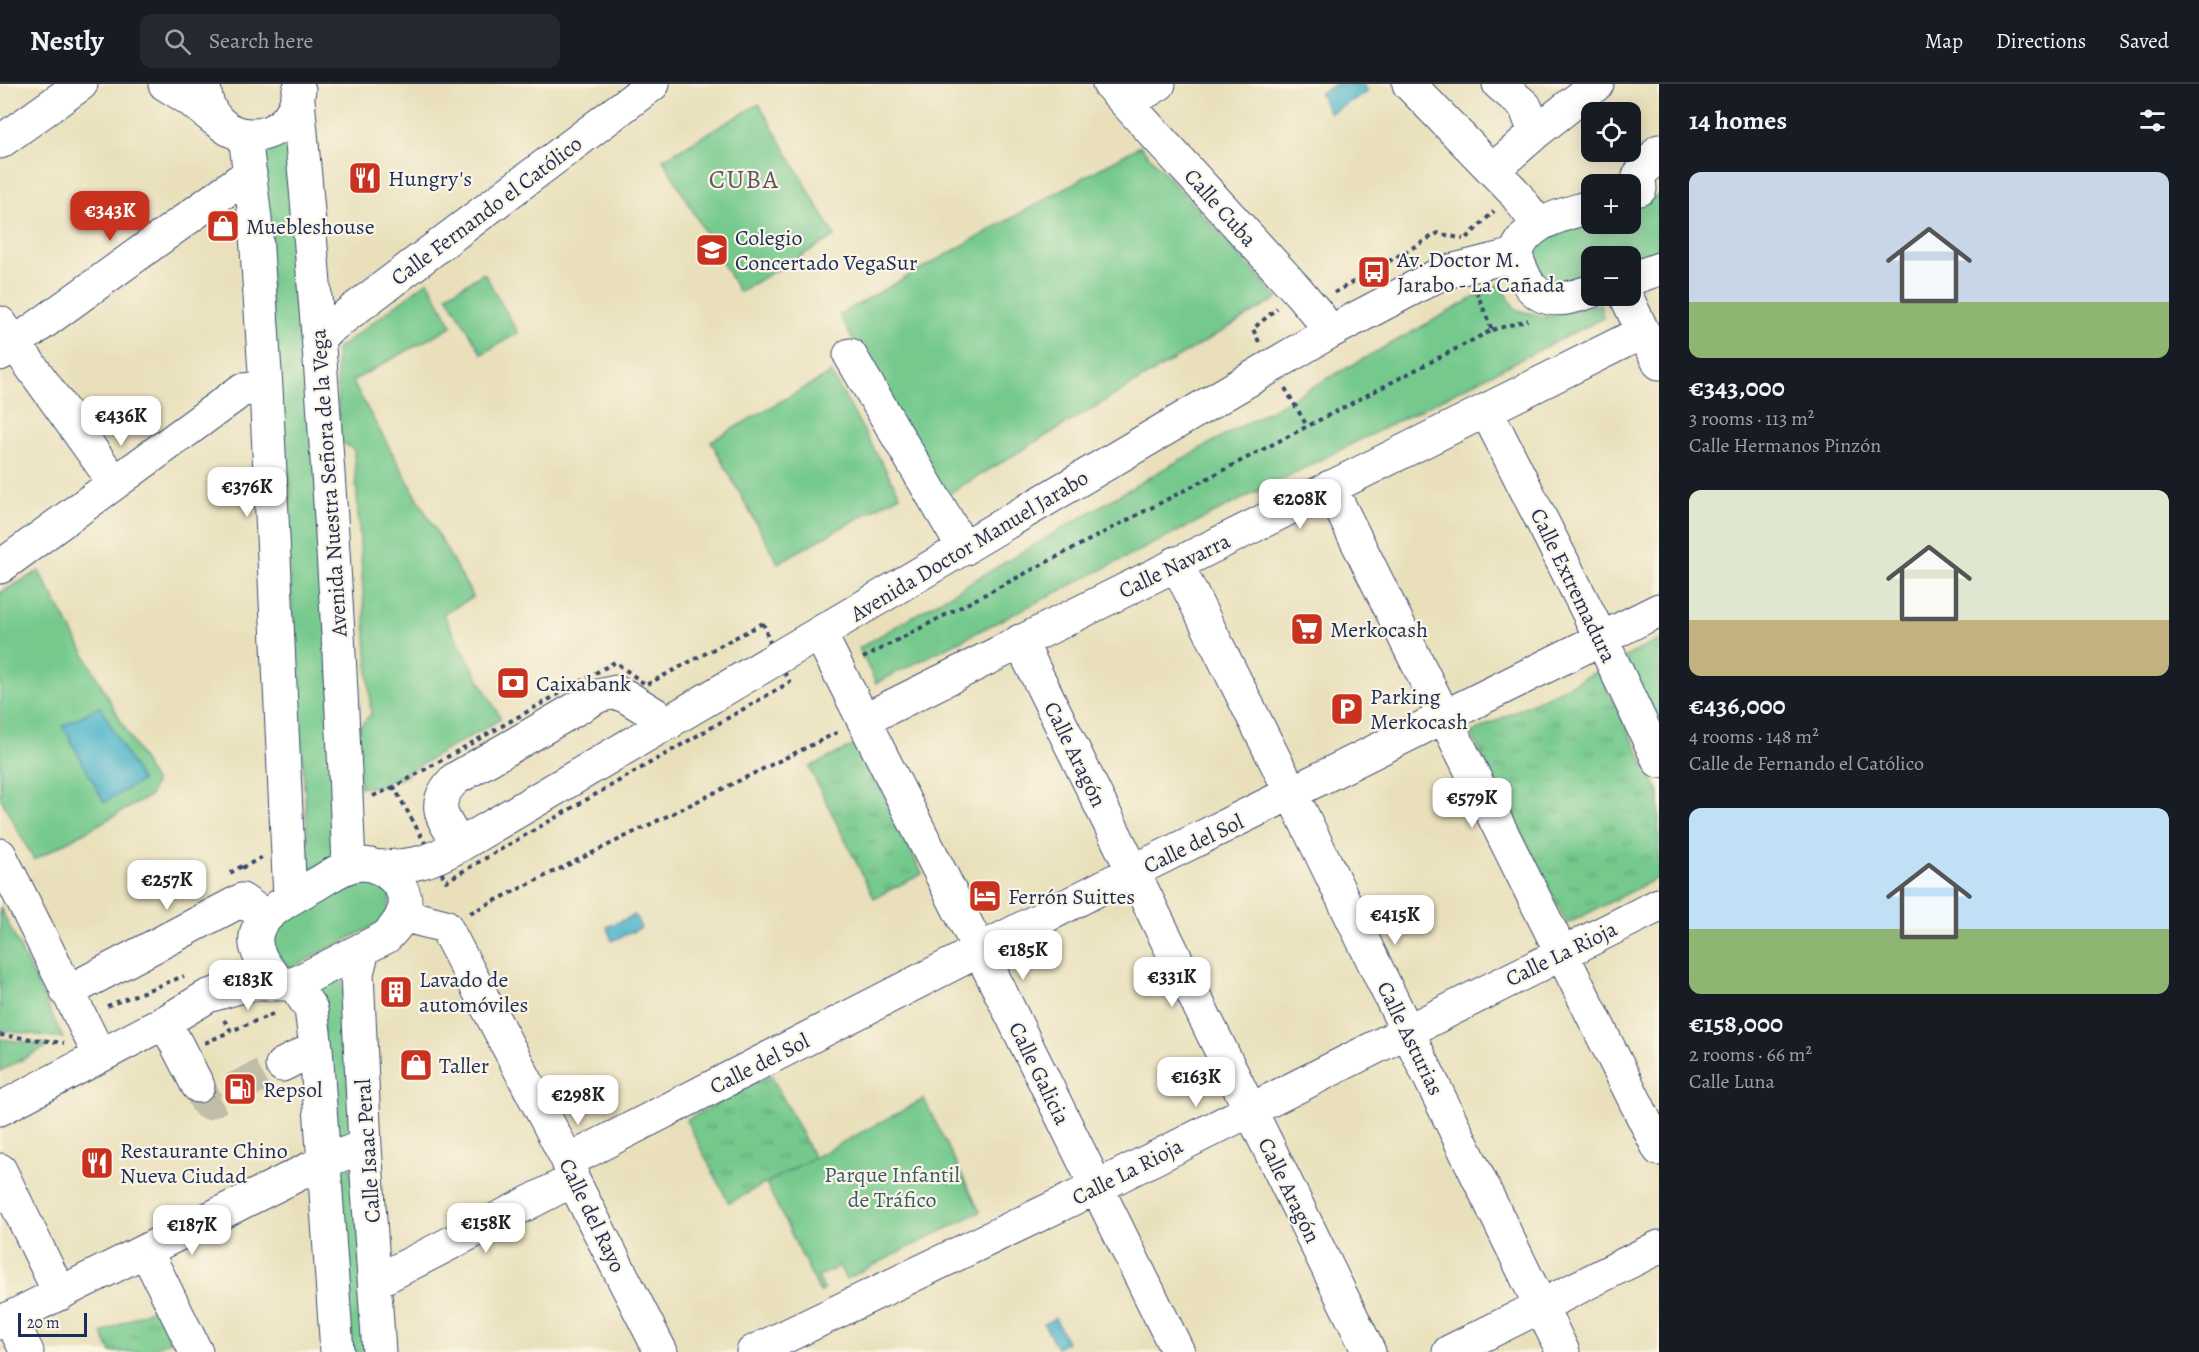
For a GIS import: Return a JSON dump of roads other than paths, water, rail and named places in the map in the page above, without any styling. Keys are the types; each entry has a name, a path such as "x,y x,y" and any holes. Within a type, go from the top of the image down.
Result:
{"street":[{"path":"0,142 81,84"},
{"path":"165,84 232,129 259,135 283,124 292,113 298,92"},
{"path":"204,84 205,97 210,111 232,129 250,172 266,388 270,916"},
{"name":"Calle Fernando el Católico","path":"319,336 653,84"},
{"path":"1118,94 1160,84"},
{"path":"1409,84 1503,181 1538,224"},
{"path":"1498,84 1525,106 1535,133"},
{"path":"1503,181 1535,133 1597,84"},
{"name":"Avenida Nuestra Señora de la Vega","path":"298,92 319,336 341,668 363,866"},
{"name":"Calle Cuba","path":"1118,94 1298,291 1319,316 1328,333"},
{"path":"1643,188 1639,176 1659,152"},
{"path":"115,483 5,340 250,172"},
{"path":"1581,210 1538,224 1519,243 1515,255 1532,289 1545,296 1564,300 1581,295"},
{"name":"Avenida Doctor Manuel Jarabo","path":"363,866 404,866 447,853 1328,333 1442,273 1515,255"},
{"path":"1641,275 1659,269"},
{"path":"1631,306 1659,363"},
{"name":"Calle Navarra","path":"864,720 1643,332"},
{"path":"850,355 964,549"},
{"path":"0,567 242,390 266,388"},
{"name":"Calle Extremadura","path":"1486,410 1601,638 1659,761"},
{"path":"1330,487 1659,1149"},
{"name":"Calle Asturias","path":"1176,563 1292,794 1563,1352"},
{"name":"Calle del Sol","path":"375,1282 570,1170 980,951 1659,610"},
{"name":"Calle Galicia","path":"820,634 1178,1352"},
{"name":"Calle Aragón","path":"1020,642 1369,1352"},
{"path":"447,853 440,803 444,790 455,778 598,696 616,692 669,723"},
{"name":"Avenida Doctor Manuel Jarabo","path":"287,983 387,937 397,926 415,884 447,853"},
{"path":"0,855 100,1056"},
{"path":"208,996 270,916 363,866 391,875 401,888 404,909"},
{"path":"67,992 242,900 270,916"},
{"name":"Calle La Rioja","path":"753,1352 1095,1188 1659,905"},
{"name":"Calle del Rayo","path":"404,909 445,926 661,1352"},
{"name":"Calle Isaac Peral","path":"270,916 257,952 265,967 287,983 311,1009 316,1047 337,1352"},
{"name":"Calle Isaac Peral","path":"363,950 357,973 365,1146 379,1352"},
{"path":"0,1109 165,1022 208,996 250,984 287,983"},
{"path":"165,1022 198,1086"},
{"path":"282,1065 316,1047"},
{"path":"27,1352 5,1321 323,1162 365,1146"},
{"path":"0,1170 60,1294"},
{"path":"1449,1352 1659,1247"},
{"path":"146,1251 196,1352"}],"water":[{"path":"1336,84 1363,84 1368,92 1330,113 1319,94"},
{"path":"100,706 141,781 104,802 63,726"},
{"path":"635,915 641,928 612,941 607,927"},
{"path":"1055,1318 1067,1342 1057,1348 1044,1324"}],"tunnel":[{"path":"198,1086 207,1103 282,1065"}],"place":[{"name":"Hungry's","path":"365,178"},
{"name":"Muebleshouse","path":"223,226"},
{"name":"Colegio Concertado VegaSur","path":"712,250"},
{"name":"Av. Doctor M. Jarabo - La Cañada","path":"1374,272"},
{"name":"Merkocash","path":"1307,629"},
{"name":"Caixabank","path":"513,683"},
{"name":"Parking Merkocash","path":"1347,709"},
{"name":"Ferrón Suittes","path":"985,896"},
{"name":"Lavado de automóviles","path":"396,992"},
{"name":"Taller","path":"416,1065"},
{"name":"Repsol","path":"240,1089"},
{"name":"Restaurante Chino Nueva Ciudad","path":"97,1163"}],"district":[{"name":"CUBA","path":"744,179"}],"park label":[{"name":"Parque Infantil de Tráfico","path":"892,1186"}]}
